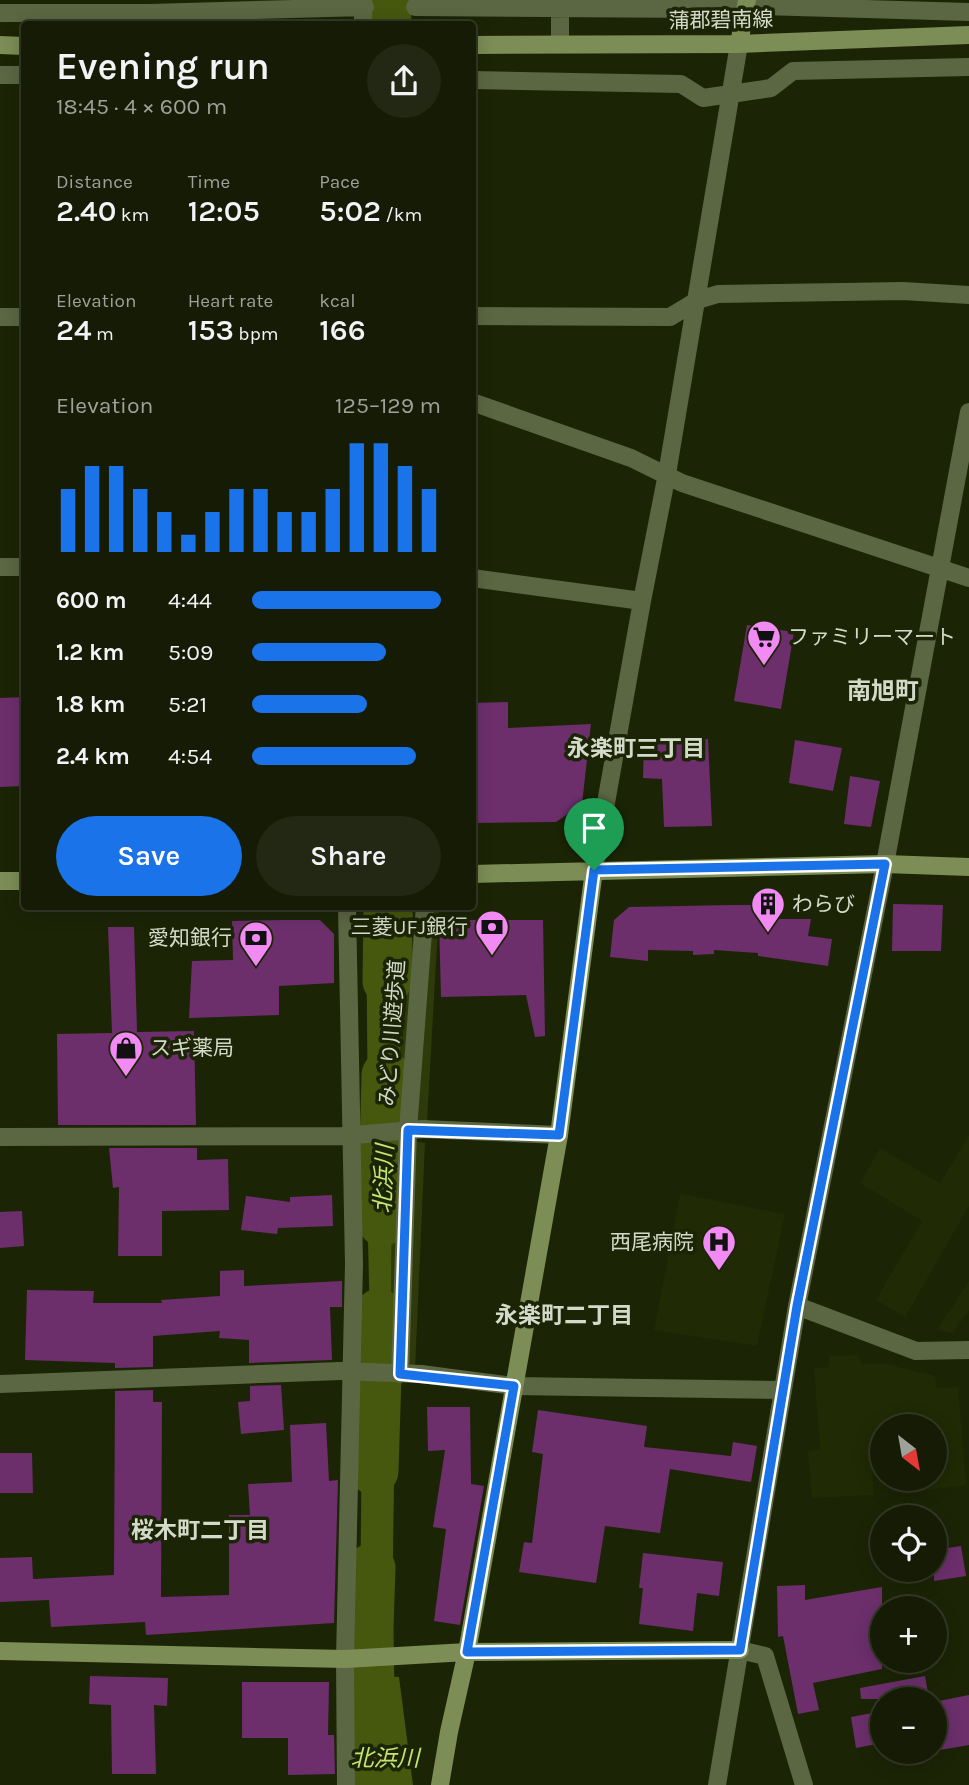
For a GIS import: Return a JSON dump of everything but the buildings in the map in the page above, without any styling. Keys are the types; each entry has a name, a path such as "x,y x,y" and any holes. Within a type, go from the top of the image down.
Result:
{"street":[{"path":"440,1785 467,1652 559,1135 594,870 698,300 747,3"},
{"path":"416,5 560,4 702,9 747,3 969,12"},
{"path":"560,4 560,43"},
{"path":"0,13 364,9"},
{"name":"蒲郡碧南線","path":"476,45 739,44 969,35"},
{"path":"0,46 21,46"},
{"path":"476,80 681,84 703,98 771,88 793,71 969,67"},
{"path":"0,75 21,75"},
{"path":"476,316 670,317 698,300 718,294 903,291 969,295"},
{"path":"0,317 21,317"},
{"path":"476,403 631,458 682,483 969,578"},
{"path":"717,1785 797,1306 885,864 969,412"},
{"path":"0,566 21,567"},
{"path":"476,579 642,601"},
{"path":"476,874 885,864 969,867"},
{"path":"0,881 21,881"},
{"path":"346,1785 354,1264 347,910"},
{"name":"みどり川遊歩道","path":"400,1374 416,1130 425,910"},
{"path":"0,1138 344,1136 416,1130 559,1135"},
{"path":"797,1306 916,1352 969,1349"},
{"path":"0,1384 340,1371 421,1374 514,1386 783,1390"},
{"path":"0,1651 347,1659 467,1652 740,1650 765,1656 804,1785"}],"shaded area":[{"path":"416,910 439,910 427,1122 394,1120"},
{"path":"969,1135 969,1206 905,1317 876,1300 922,1221 860,1183 880,1148 940,1183"},
{"path":"388,1136 425,1143 415,1369 391,1367 392,1207"},
{"name":"西尾病院","path":"680,1194 785,1214 757,1346 654,1330"},
{"path":"969,1281 969,1310 953,1333 937,1330"},
{"path":"858,1355 862,1364 886,1364 935,1376 937,1388 958,1387 966,1485 947,1488 947,1414 870,1414 870,1491 874,1491 874,1495 812,1498 808,1451 820,1449 814,1368 829,1367 829,1356"},
{"path":"902,1491 923,1491 902,1494"}],"water":[{"name":"北浜川","path":"413,913 394,1120 368,1124 366,916"},
{"name":"北浜川","path":"392,1155 391,1367 371,1367 366,1156"},
{"path":"362,1405 395,1406 392,1630 360,1634"},
{"name":"北浜川","path":"359,1674 399,1677 413,1785 362,1785"}],"waterway":[{"name":"北浜川","path":"386,0 387,21"},
{"name":"北浜川","path":"387,981 388,910"},
{"name":"北浜川","path":"382,1222 386,1075"},
{"name":"北浜川","path":"374,1471 379,1313"},
{"name":"北浜川","path":"371,1568 371,1772 379,1785"}],"place":[{"name":"ファミリーマート","path":"764,667"},
{"name":"わらび","path":"768,934"},
{"name":"三菱UFJ銀行","path":"492,957"},
{"name":"愛知銀行","path":"256,968"},
{"name":"スギ薬局","path":"126,1078"},
{"name":"西尾病院","path":"719,1272"}],"district":[{"name":"南旭町","path":"883,691"},
{"name":"永楽町三丁目","path":"636,748"},
{"name":"永楽町二丁目","path":"564,1315"},
{"name":"桜木町二丁目","path":"200,1530"}],"route":[{"path":"885,864 797,1306 740,1650 467,1652 514,1386 421,1374 400,1374 408,1130 559,1135 594,870 885,864"}]}
